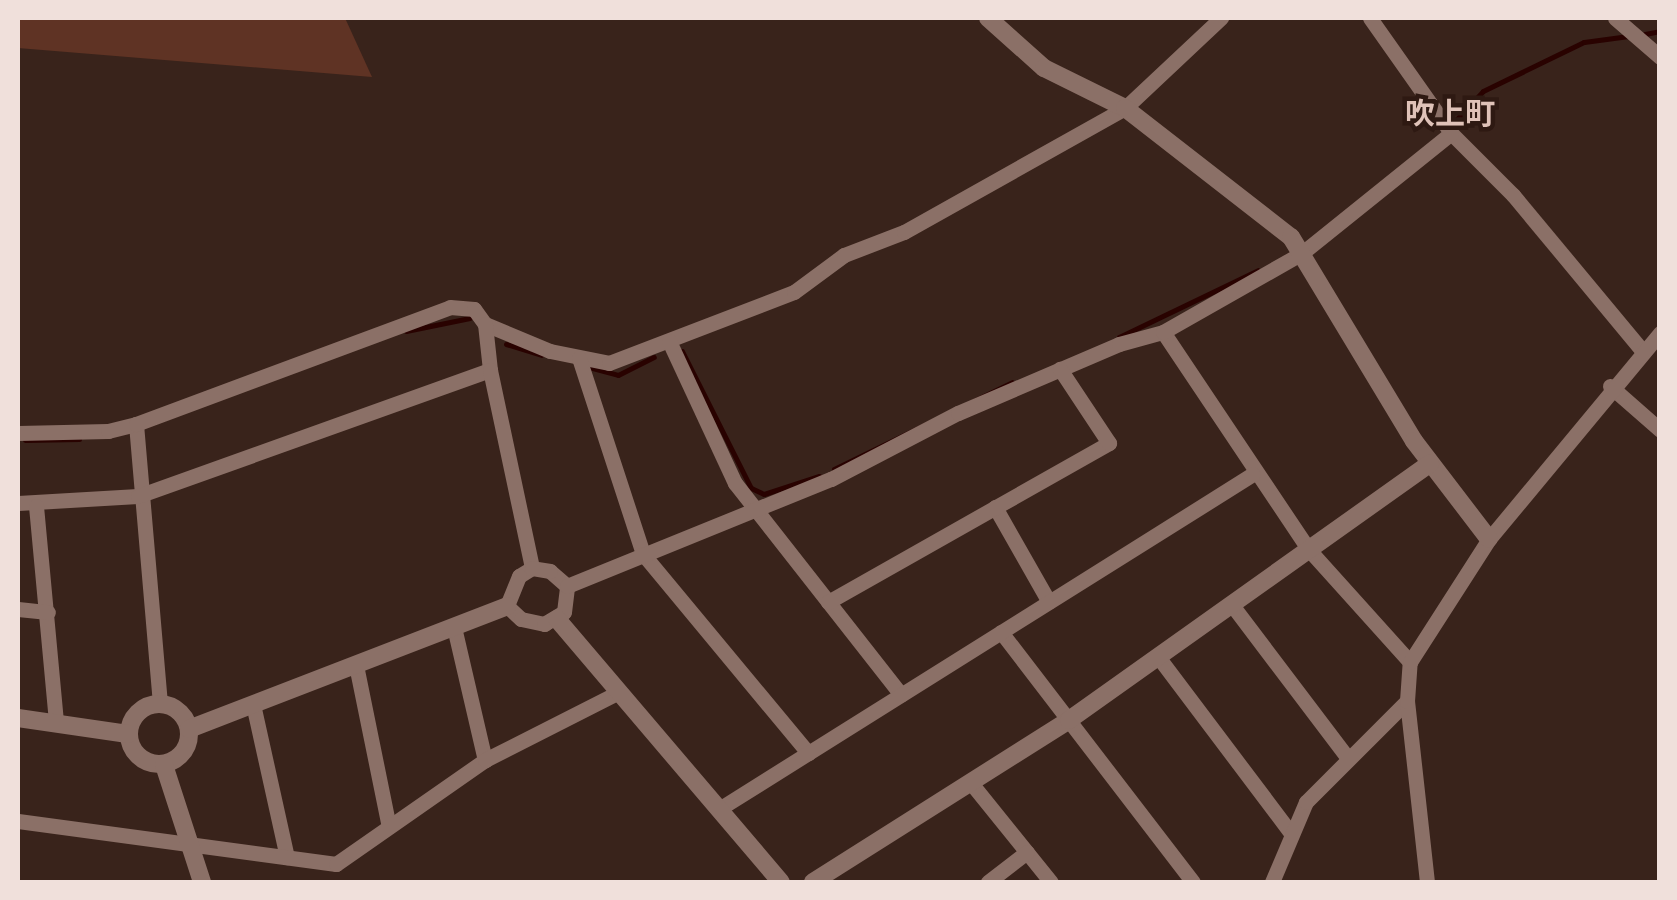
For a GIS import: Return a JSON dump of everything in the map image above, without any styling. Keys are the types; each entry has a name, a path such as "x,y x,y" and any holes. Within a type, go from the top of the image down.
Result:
{"street":[{"path":"988,18 1044,68 1125,108 1290,237 1430,463 1489,539"},
{"path":"484,324 579,358 609,362 794,292 844,255 904,232 1125,108 1221,18"},
{"path":"1370,18 1451,133 1514,195 1641,349"},
{"path":"1614,18 1660,57"},
{"path":"557,618 567,586 831,479 1060,369 1162,332 1302,253 1451,133"},
{"path":"18,434 108,432 450,306 474,309 484,324 532,568"},
{"path":"1162,332 1253,474 1309,550 1410,662"},
{"path":"1427,882 1407,701 1410,662 1489,539 1610,386 1660,333"},
{"path":"669,341 735,483 901,695"},
{"path":"579,358 643,554 808,753"},
{"path":"828,602 1109,443 1060,369"},
{"path":"18,503 36,506 138,496 490,370"},
{"path":"1610,386 1660,430"},
{"path":"136,424 138,496 160,704"},
{"path":"813,882 1069,720 1430,463"},
{"path":"719,809 1253,474"},
{"path":"36,506 56,722"},
{"path":"995,508 1048,602"},
{"path":"164,765 179,758 189,729 506,606 519,576 532,568 550,571 567,586"},
{"path":"1232,605 1347,757"},
{"path":"506,606 521,619 557,618"},
{"path":"18,609 48,612"},
{"path":"557,618 781,882"},
{"path":"454,627 484,760"},
{"path":"1001,632 1193,882"},
{"path":"1158,658 1291,833"},
{"path":"356,665 389,827"},
{"path":"18,821 336,864 484,760 619,692"},
{"path":"1272,882 1306,802 1407,701"},
{"path":"189,729 173,707 160,704 144,707 128,734 133,751 164,765 202,882"},
{"path":"253,704 287,858"},
{"path":"18,718 128,734"},
{"path":"971,783 1052,882"},
{"path":"988,882 1028,852"}],"shaded area":[{"path":"18,18 345,18 372,77 18,48"}],"waterway":[{"path":"1645,34 1660,31"},
{"path":"1454,122 1483,91 1584,42 1629,36"},
{"path":"1119,337 1258,270"},
{"path":"406,331 470,318"},
{"path":"506,344 541,355"},
{"path":"682,351 751,488 764,494 819,476"},
{"path":"585,366 618,375 654,357"},
{"path":"834,469 1012,382"},
{"path":"25,440 79,439"}],"district":[{"name":"吹上町","path":"1450,112"}]}
